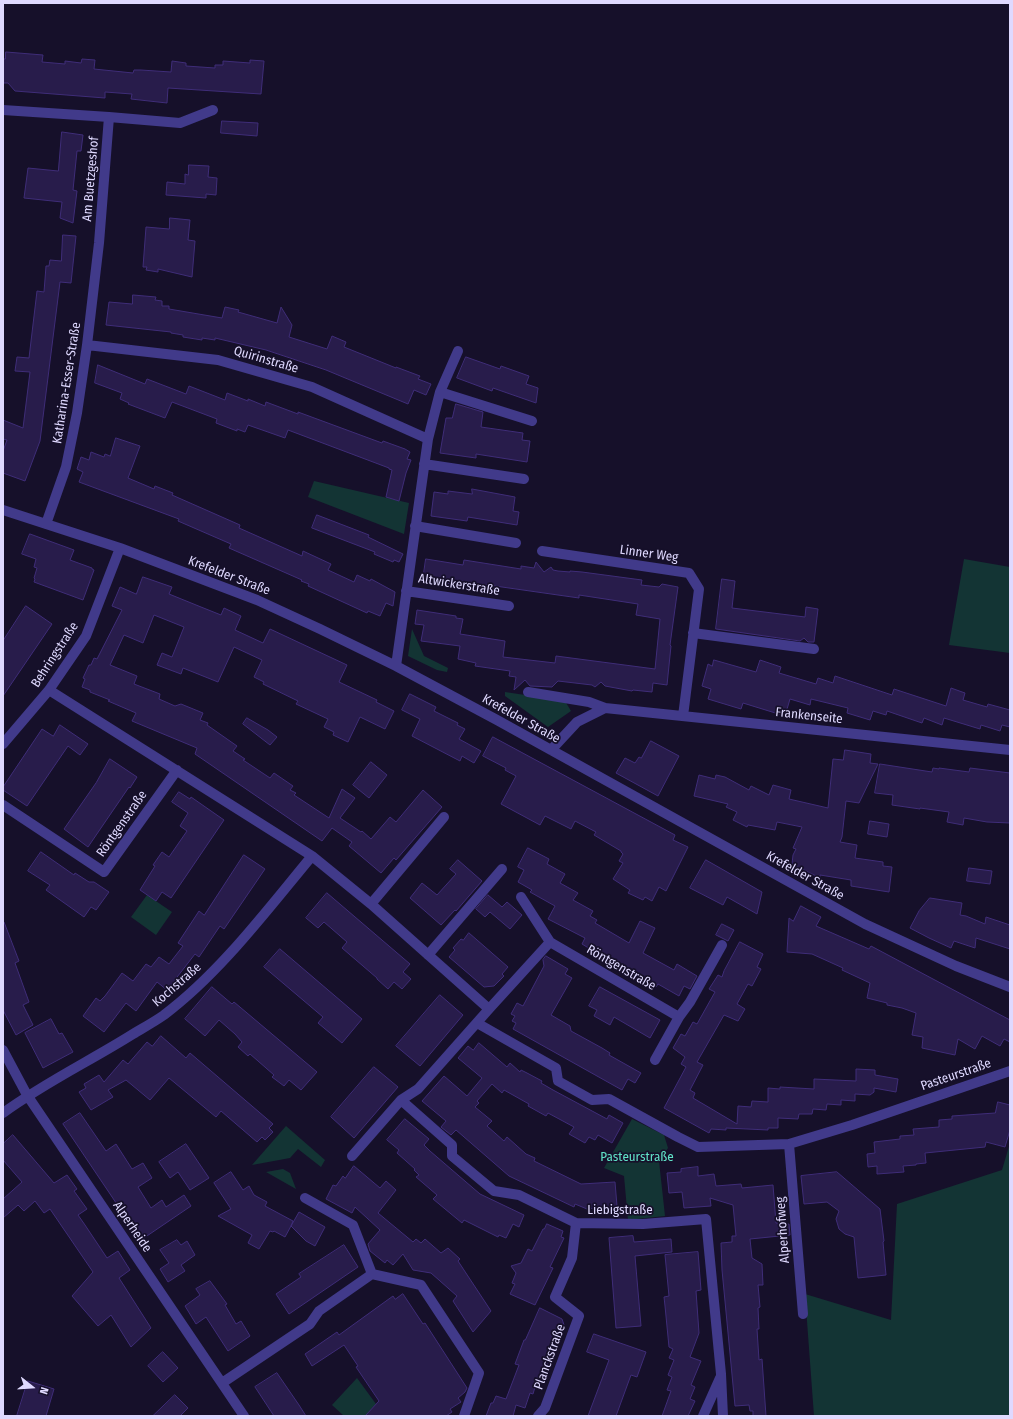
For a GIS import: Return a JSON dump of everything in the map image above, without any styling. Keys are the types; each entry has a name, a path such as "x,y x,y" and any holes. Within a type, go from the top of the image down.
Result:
{"street":[{"path":"3,110 180,123 213,110"},
{"name":"Am Buetzgeshof","path":"98,243 109,117"},
{"name":"Katharina-Esser-Straße","path":"46,524 66,467 77,413 98,243"},
{"name":"Quirinstraße","path":"86,345 218,360 312,387 428,439"},
{"name":"Altwickerstraße","path":"396,666 428,439 440,392 458,351"},
{"path":"440,392 532,421"},
{"path":"424,464 524,479"},
{"name":"Krefelder Straße","path":"3,510 120,548 257,600 396,666 865,924 956,966 1010,987"},
{"path":"415,526 516,543"},
{"name":"Behringstraße","path":"3,744 49,690 86,636 120,548"},
{"name":"Linner Weg","path":"542,551 689,573 699,589 683,716"},
{"name":"Altwickerstraße","path":"406,591 509,606"},
{"path":"693,633 814,649"},
{"path":"49,690 312,856 370,904 489,1009"},
{"name":"Frankenseite","path":"528,692 588,702 605,708 1010,750"},
{"path":"551,750 577,722 605,708"},
{"name":"Röntgenstraße","path":"3,805 104,872 177,770"},
{"path":"370,904 444,817"},
{"name":"Kochstraße","path":"3,1112 27,1095 163,1016 214,971 312,856"},
{"path":"428,955 502,869"},
{"name":"Röntgenstraße","path":"521,897 550,942 679,1017"},
{"path":"352,1156 401,1100 418,1089 550,942"},
{"path":"655,1060 722,945"},
{"name":"Pasteurstraße","path":"477,1023 556,1068 558,1081 592,1100 609,1098 698,1147 789,1144 852,1125 1010,1071"},
{"name":"Alperheide","path":"3,1050 27,1095 244,1416"},
{"name":"Liebigstraße","path":"401,1100 452,1145 452,1156 494,1191 519,1195 576,1223 643,1224 706,1219 721,1374 723,1416"},
{"name":"Alperhofweg","path":"789,1144 803,1314"},
{"path":"305,1198 353,1225 372,1274"},
{"name":"Planckstraße","path":"538,1416 545,1408 579,1316 556,1297 572,1258 576,1223"},
{"path":"222,1383 310,1324 319,1311 372,1274 421,1285 479,1373 464,1416"},
{"name":"Liebigstraße","path":"703,1416 721,1374"}],"green space":[{"path":"314,481 409,503 404,534 308,497"},
{"path":"964,559 1010,567 1010,653 949,645"},
{"path":"412,629 424,656 448,668 447,672 437,670 408,656"},
{"path":"505,692 565,701 571,711 548,727 505,696"},
{"path":"147,895 172,912 156,935 131,917"},
{"name":"Pasteurstraße","path":"632,1119 664,1135 668,1148 659,1161 665,1216 628,1220 624,1176 604,1168"},
{"path":"286,1126 325,1160 321,1167 298,1149 290,1158 252,1165"},
{"path":"1010,1143 1010,1416 814,1416 805,1294 891,1320 897,1204 1002,1170"},
{"path":"283,1169 290,1173 296,1189 266,1172"},
{"path":"357,1378 376,1404 365,1416 344,1416 332,1405"}],"building":[{"path":"6,52 43,55 42,62 65,64 65,61 81,63 82,59 95,60 94,69 133,73 134,70 171,72 172,61 186,63 186,66 215,68 215,65 223,65 223,61 250,63 250,60 264,61 261,94 168,88 167,103 131,99 132,94 105,92 105,98 15,91 8,83 3,83 3,59 5,59"},
{"path":"222,121 258,123 257,136 221,133"},
{"path":"62,132 83,135 81,151 77,151 73,190 77,191 73,223 60,218 62,202 24,198 28,168 58,171"},
{"path":"189,165 209,166 208,177 217,178 216,195 206,194 206,198 166,195 167,182 185,184 185,174 188,175"},
{"path":"170,218 190,220 188,240 195,241 192,277 158,269 158,272 146,270 147,267 143,267 146,227 169,229"},
{"path":"63,235 76,236 71,283 60,282 40,441 25,481 3,473 3,451 7,440 3,439 3,420 23,428 30,372 15,371 17,357 29,358 37,291 44,292 46,266 49,266 50,260 61,261"},
{"path":"133,295 156,297 155,300 162,301 162,306 169,306 169,309 222,318 225,307 239,310 238,312 277,323 281,307 292,325 289,337 327,349 332,336 346,342 344,347 420,376 418,379 431,384 426,395 414,390 408,404 326,370 266,350 215,338 215,340 202,338 202,340 183,337 183,335 171,332 106,325 109,302 132,304"},
{"path":"466,357 500,369 501,366 529,376 526,384 538,388 536,403 493,388 492,391 457,378"},
{"path":"98,365 145,384 147,379 186,394 189,386 225,400 227,393 265,406 266,402 298,414 298,412 382,443 383,441 405,449 410,452 407,459 411,460 399,501 386,497 392,470 389,468 288,430 285,438 248,425 245,432 237,429 237,431 216,423 217,419 172,402 165,418 128,404 129,403 120,399 122,393 95,383"},
{"path":"456,404 483,412 481,427 523,433 522,440 530,441 527,462 476,454 476,458 440,453 446,418 452,418"},
{"path":"116,438 140,446 128,478 154,489 155,486 173,493 172,495 240,525 239,528 302,556 303,551 331,564 328,570 354,582 357,575 370,581 371,579 395,592 393,606 386,603 380,616 368,611 367,613 308,586 309,584 301,581 302,580 229,548 231,544 178,521 179,519 79,482 83,472 77,469 81,457 89,460 91,452 104,457 105,454 110,456"},
{"path":"472,489 515,497 513,511 519,512 517,525 468,517 467,521 431,516 434,492 448,494 448,491 472,494"},
{"path":"317,515 369,535 368,537 403,554 399,562 394,560 393,562 374,554 375,552 312,528"},
{"path":"30,534 74,550 70,560 94,570 83,600 34,582 37,568 34,567 36,559 22,554"},
{"path":"426,559 463,565 464,560 521,569 521,566 534,568 536,562 544,572 551,567 553,570 558,571 582,572 642,580 641,585 659,587 662,584 678,587 670,645 667,685 653,683 652,692 632,691 605,686 601,682 595,687 592,685 558,681 552,687 530,686 525,680 514,690 516,677 509,676 510,671 475,666 476,663 458,659 460,646 421,641 424,625 415,624 417,610 456,616 456,618 463,619 460,634 505,641 503,657 555,663 556,656 655,669 660,619 636,615 638,604 579,595 579,598 460,581 460,585 423,580"},
{"path":"143,577 172,587 169,594 221,615 224,608 241,616 235,630 263,643 270,629 347,665 339,682 377,700 376,702 394,711 385,729 360,717 348,742 333,735 334,732 324,727 328,719 296,704 298,701 263,684 264,682 254,677 262,660 234,647 218,682 183,668 181,674 157,665 162,653 172,657 184,627 154,615 143,643 124,635 110,665 137,676 134,684 160,694 159,699 175,706 181,704 203,713 200,720 208,723 207,725 237,746 233,751 245,759 243,760 270,778 274,773 293,786 290,790 296,793 294,795 329,818 342,789 355,798 340,818 361,832 362,831 371,839 390,817 396,822 423,790 442,807 396,860 394,858 381,873 349,846 352,842 332,828 322,841 195,754 197,748 132,721 136,713 108,701 110,700 82,687 85,679 83,678 89,665 91,665 94,658 97,659 122,610 112,606 120,587 136,594"},
{"path":"722,579 735,581 732,608 805,617 806,607 818,609 814,642 808,642 804,638 800,641 716,629"},
{"path":"26,606 52,624 3,696 3,641"},
{"path":"714,660 756,672 760,660 781,667 779,673 816,684 818,678 833,683 835,676 892,695 894,689 946,706 951,688 965,693 963,700 987,707 988,704 1010,710 1010,727 1002,725 1000,731 981,725 980,729 944,718 942,725 924,718 922,723 887,711 886,715 873,711 870,720 847,713 848,708 811,699 810,705 790,699 785,716 743,703 741,709 708,699 711,689 702,686 708,664 712,666"},
{"path":"410,694 436,707 434,711 458,723 457,725 465,729 459,739 481,751 474,763 462,756 460,761 412,736 420,719 402,710"},
{"path":"247,718 277,737 270,745 243,724"},
{"path":"60,725 88,744 80,755 68,746 27,806 3,790 3,787 42,729 53,736"},
{"path":"493,737 675,835 673,840 688,847 666,891 659,887 652,901 645,897 643,900 628,893 630,890 613,879 623,863 619,861 623,854 621,851 594,835 596,832 575,821 571,829 545,816 540,825 501,804 516,776 505,770 506,768 483,756"},
{"path":"651,741 679,756 658,796 616,773 625,758 635,763 639,757 641,758"},
{"path":"845,750 871,754 870,763 878,764 859,803 846,801 842,837 840,842 857,845 855,858 883,862 883,866 892,867 889,892 851,886 851,880 820,875 820,878 792,864 793,855 796,849 793,848 802,827 777,822 775,830 748,825 747,827 733,820 737,812 726,807 728,804 694,796 699,775 715,779 716,775 725,777 749,790 751,786 769,795 773,785 791,790 789,799 828,808 833,759 843,760"},
{"path":"110,759 137,777 88,847 64,829 96,783"},
{"path":"371,762 387,775 369,798 353,785"},
{"path":"880,764 932,772 933,768 939,768 969,772 970,768 1010,773 1010,823 987,822 964,818 963,825 947,822 949,812 892,805 893,795 875,793"},
{"path":"179,792 190,799 191,797 224,820 171,898 162,892 156,901 140,890 155,866 153,865 162,852 169,857 187,831 180,826 188,813 172,802"},
{"path":"870,821 889,824 887,837 868,834"},
{"path":"528,848 549,859 547,864 565,874 560,883 578,893 573,900 593,911 590,916 597,920 595,923 629,943 640,921 655,928 643,953 674,970 677,964 697,976 690,989 684,986 679,996 658,984 656,987 641,979 640,981 614,967 615,965 582,944 585,938 548,919 555,906 530,892 532,890 518,882 524,870 518,867"},
{"path":"41,852 74,875 75,873 89,882 94,882 109,892 96,910 91,907 84,917 46,890 50,885 28,871"},
{"path":"244,855 265,869 224,929 220,926 199,957 195,954 167,990 157,982 136,1011 126,1003 104,1032 83,1016 96,998 100,1001 105,996 122,973 133,981 146,964 151,967 159,957 169,964 183,946 178,943 199,911 204,915"},
{"path":"458,860 482,881 456,911 455,910 441,925 410,898 422,883 437,895 456,874 450,869"},
{"path":"706,860 762,892 757,914 727,897 723,905 690,888"},
{"path":"969,868 992,871 990,884 967,881"},
{"path":"327,893 410,964 403,972 411,979 402,989 394,982 388,989 342,948 347,942 324,922 318,928 306,918"},
{"path":"488,895 502,907 507,902 522,915 510,929 490,912 485,917 476,909"},
{"path":"930,898 962,903 960,915 985,924 986,917 1010,925 1010,949 976,938 975,948 954,941 951,948 910,928 919,911"},
{"path":"801,906 821,917 816,926 869,949 871,946 1010,1020 1010,1042 1004,1039 1000,1046 982,1036 975,1049 958,1039 955,1055 922,1048 923,1037 912,1035 916,1013 867,998 870,983 842,970 843,968 812,954 787,952 789,918 793,921"},
{"path":"3,922 19,961 15,963 29,1002 23,1005 33,1025 16,1035 3,1010"},
{"path":"722,924 734,930 728,941 716,935"},
{"path":"469,933 508,967 502,974 504,976 494,986 484,987 449,957 455,950 453,948"},
{"path":"740,942 763,954 757,967 761,969 752,986 748,984 737,1004 745,1009 738,1021 724,1015 697,1062 703,1065 690,1090 695,1093 693,1098 737,1124 738,1106 751,1107 752,1101 768,1102 768,1088 780,1089 780,1087 814,1089 814,1079 856,1081 856,1069 875,1070 875,1075 898,1079 896,1092 874,1088 874,1092 870,1095 855,1094 855,1101 841,1100 841,1105 827,1104 826,1110 813,1109 812,1114 799,1114 798,1119 778,1118 778,1128 768,1128 768,1130 726,1128 726,1130 711,1129 709,1133 664,1108 686,1067 681,1064 685,1057 673,1048 681,1034 685,1036 693,1022 697,1024 715,992 709,989 718,975 722,977"},
{"path":"280,949 362,1019 342,1043 318,1023 323,1017 264,967"},
{"path":"546,956 568,969 565,974 572,978 551,1015 570,1026 571,1031 602,1048 610,1053 609,1055 641,1073 635,1083 628,1079 622,1090 513,1029 516,1023 512,1021 515,1016 511,1014 517,1003 523,1006 544,966 543,960"},
{"path":"212,987 232,1004 234,1002 317,1072 301,1090 289,1080 284,1086 272,1077 274,1075 250,1054 248,1056 238,1047 242,1042 219,1020 205,1036 185,1019"},
{"path":"600,987 660,1020 650,1038 614,1017 610,1025 594,1016 597,1010 589,1006"},
{"path":"440,995 463,1015 420,1066 396,1046"},
{"path":"51,1019 59,1034 62,1033 73,1052 43,1068 25,1033"},
{"path":"161,1036 186,1058 190,1053 273,1124 269,1128 273,1132 265,1140 262,1137 257,1142 221,1111 216,1117 169,1078 150,1100 126,1080 108,1090 113,1097 91,1110 79,1092 86,1088 84,1084 99,1075 104,1082 123,1060 128,1064 147,1042 152,1046"},
{"path":"479,1043 507,1067 510,1063 520,1072 521,1070 542,1081 541,1083 607,1119 609,1115 623,1123 612,1143 598,1135 595,1140 589,1137 585,1143 569,1134 574,1127 548,1113 546,1116 528,1106 529,1104 504,1090 502,1093 492,1084 477,1101 479,1103 475,1107 492,1121 487,1126 504,1141 507,1137 526,1154 535,1158 534,1161 581,1184 615,1182 617,1206 587,1209 575,1204 574,1207 509,1176 456,1130 451,1135 441,1127 446,1121 422,1101 444,1076 467,1096 482,1078 458,1058 468,1046 473,1050"},
{"path":"374,1067 398,1087 354,1138 331,1117"},
{"path":"998,1102 1010,1105 1010,1130 1005,1147 986,1142 985,1147 925,1153 926,1163 903,1166 904,1172 877,1174 877,1166 868,1167 867,1154 875,1153 874,1142 900,1139 900,1136 914,1135 913,1129 939,1127 939,1120 952,1119 952,1116 995,1113"},
{"path":"80,1113 106,1151 116,1144 132,1169 143,1163 152,1178 138,1187 151,1208 162,1200 166,1207 184,1195 191,1206 141,1240 63,1124"},
{"path":"405,1119 429,1139 424,1145 430,1151 480,1194 524,1215 519,1227 513,1224 506,1238 499,1235 498,1237 464,1220 462,1223 433,1199 437,1195 416,1177 419,1175 414,1170 415,1169 397,1153 399,1150 387,1140"},
{"path":"13,1135 54,1183 67,1175 77,1189 74,1191 87,1209 78,1215 107,1258 118,1251 130,1270 119,1278 151,1328 131,1347 111,1315 98,1326 72,1296 93,1272 50,1209 44,1213 35,1201 24,1211 18,1205 3,1218 3,1199 22,1182 3,1160 3,1144"},
{"path":"186,1144 209,1178 190,1190 178,1172 170,1178 159,1162"},
{"path":"354,1166 380,1188 386,1181 396,1190 378,1213 413,1242 416,1239 421,1243 425,1239 441,1253 448,1248 460,1259 458,1261 491,1311 473,1332 453,1301 457,1296 431,1273 413,1270 403,1254 393,1265 387,1260 385,1263 370,1251 368,1244 380,1230 355,1207 352,1213 326,1199 333,1185 336,1186 343,1176 345,1178"},
{"path":"698,1167 698,1176 714,1174 716,1186 741,1184 742,1188 773,1185 776,1223 782,1223 783,1225 789,1224 790,1235 750,1239 752,1258 762,1264 763,1285 758,1285 760,1307 758,1308 759,1329 757,1329 759,1360 762,1359 766,1416 753,1416 753,1411 750,1411 749,1405 735,1406 722,1270 721,1243 732,1242 732,1236 736,1236 733,1205 710,1198 711,1206 684,1208 682,1192 669,1193 667,1173 681,1172 681,1169"},
{"path":"231,1172 243,1190 249,1186 254,1195 267,1202 265,1206 293,1221 285,1237 274,1231 270,1231 259,1249 248,1243 252,1235 218,1216 231,1209 214,1183"},
{"path":"837,1172 880,1209 886,1275 858,1278 854,1237 845,1234 839,1229 836,1219 839,1211 827,1202 804,1204 801,1176"},
{"path":"299,1212 325,1227 315,1246 306,1241 291,1226"},
{"path":"547,1224 563,1231 561,1237 564,1238 550,1267 553,1268 535,1305 510,1294 515,1284 512,1283 516,1273 511,1266 521,1263 528,1249 532,1251"},
{"path":"633,1236 634,1242 671,1239 672,1252 635,1256 641,1326 616,1328 609,1238"},
{"path":"177,1240 181,1245 187,1241 195,1255 181,1265 185,1271 168,1282 160,1269 169,1263 160,1250"},
{"path":"344,1245 358,1267 289,1314 276,1294 301,1277 299,1274"},
{"path":"698,1252 701,1290 696,1291 699,1333 690,1357 701,1361 691,1385 695,1387 690,1399 695,1401 688,1416 662,1416 671,1391 667,1390 672,1377 668,1375 674,1360 669,1358 673,1349 669,1347 664,1297 669,1296 665,1255"},
{"path":"210,1281 227,1304 225,1305 236,1324 241,1321 250,1336 228,1351 206,1317 196,1324 185,1306 200,1295 196,1289"},
{"path":"403,1294 423,1324 425,1323 467,1388 458,1398 461,1402 450,1409 452,1412 446,1416 365,1416 379,1401 356,1367 358,1366 344,1345 312,1366 305,1354 337,1332 339,1335 393,1296 395,1299"},
{"path":"540,1308 562,1319 564,1325 548,1359 549,1360 539,1389 535,1387 533,1394 530,1393 525,1408 516,1405 513,1416 486,1416 491,1403 493,1403 496,1396 506,1399 519,1365 515,1364 524,1340"},
{"path":"594,1334 646,1352 637,1377 631,1375 616,1416 588,1416 609,1360 587,1352"},
{"path":"163,1352 178,1368 163,1382 148,1366"},
{"path":"277,1373 306,1416 274,1416 255,1387"},
{"path":"28,1381 54,1389 46,1416 17,1416"},
{"path":"175,1395 188,1408 180,1416 153,1416"}]}
